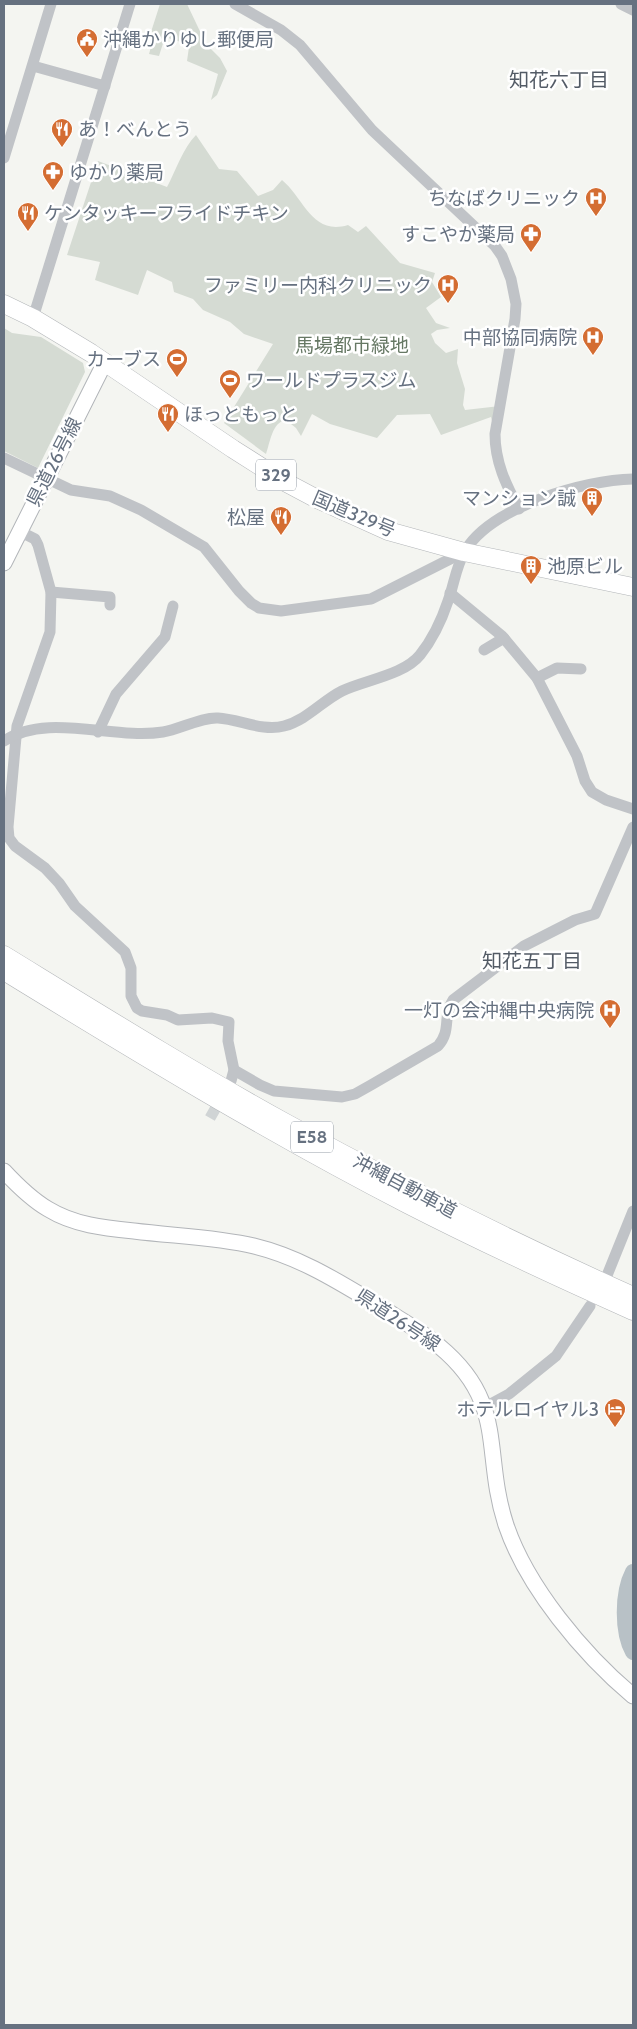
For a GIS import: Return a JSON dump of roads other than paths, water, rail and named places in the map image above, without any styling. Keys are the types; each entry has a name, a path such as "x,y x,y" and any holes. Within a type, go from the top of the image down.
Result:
{"highway":[{"name":"国道329号","path":"4,304 33,318 105,362 233,449 300,491 388,531 464,552 633,588"},
{"name":"沖縄自動車道","path":"4,955 102,1015 302,1131 414,1192 534,1251 633,1296"},
{"name":"沖縄自動車道","path":"4,971 95,1027 312,1152 407,1204 528,1264 633,1310"}],"main road":[{"name":"県道26号線","path":"4,562 105,362"},
{"name":"県道26号線","path":"4,1171 40,1203 69,1219 108,1228 254,1246 288,1256 331,1276 421,1332 438,1345 464,1370 473,1383 485,1408 493,1444 502,1509 513,1542 546,1600 568,1630 583,1648 633,1696"}],"street":[{"path":"4,158 51,4"},
{"path":"33,318 130,4"},
{"path":"235,4 281,30 300,45 324,70 366,124 486,236 502,256 511,279 516,304 495,434 495,445 502,475 519,509"},
{"path":"621,4 633,10"},
{"path":"33,66 105,86"},
{"path":"4,458 71,490 110,496 141,510 204,547 250,603 259,608 281,611 371,599 464,552 484,530 519,509 549,495 605,481 633,480"},
{"path":"19,530 34,539 38,545 51,592 50,632 15,736 9,838 15,846 45,868 59,883 75,906 125,952 131,968 131,996 137,1008 142,1011 167,1015 178,1020 212,1018 229,1022 228,1041 233,1076 274,1091 342,1096 355,1094 438,1046 445,1038 448,1007 453,1000 524,946 575,920 595,914 633,828"},
{"path":"4,741 44,727 98,732 163,732 216,718 274,728 286,726 304,717 341,692 398,670 410,664 420,655 436,628 464,552"},
{"path":"51,592 110,597 110,605"},
{"path":"450,593 504,638 537,678 577,756 585,781 592,792 606,800 633,810"},
{"path":"98,732 116,694 165,637 173,606"},
{"path":"484,650 504,638"},
{"path":"537,678 557,668 580,669"},
{"path":"606,1278 633,1211"},
{"path":"485,1408 509,1394 556,1356 590,1306"}],"waterway":[{"path":"633,1572 625,1601 625,1623 629,1644 633,1652"}],"tunnel":[{"path":"210,1118 223,1095"}],"place":[{"name":"沖縄かりゆし郵便局","path":"87,58"},
{"name":"あ！べんとう","path":"62,148"},
{"name":"ゆかり薬局","path":"53,191"},
{"name":"ちなばクリニック","path":"596,217"},
{"name":"ケンタッキーフライドチキン","path":"28,232"},
{"name":"すこやか薬局","path":"531,253"},
{"name":"ファミリー内科クリニック","path":"448,304"},
{"name":"中部協同病院","path":"593,356"},
{"name":"カーブス","path":"177,378"},
{"name":"ワールドプラスジム","path":"230,399"},
{"name":"ほっともっと","path":"168,433"},
{"name":"マンション誠","path":"592,517"},
{"name":"松屋","path":"281,536"},
{"name":"池原ビル","path":"531,585"},
{"name":"一灯の会沖縄中央病院","path":"610,1029"},
{"name":"ホテルロイヤル3","path":"615,1428"}],"district":[{"name":"知花六丁目","path":"559,80"},
{"name":"知花五丁目","path":"532,961"}],"park label":[{"name":"馬場都市緑地","path":"352,345"}]}
